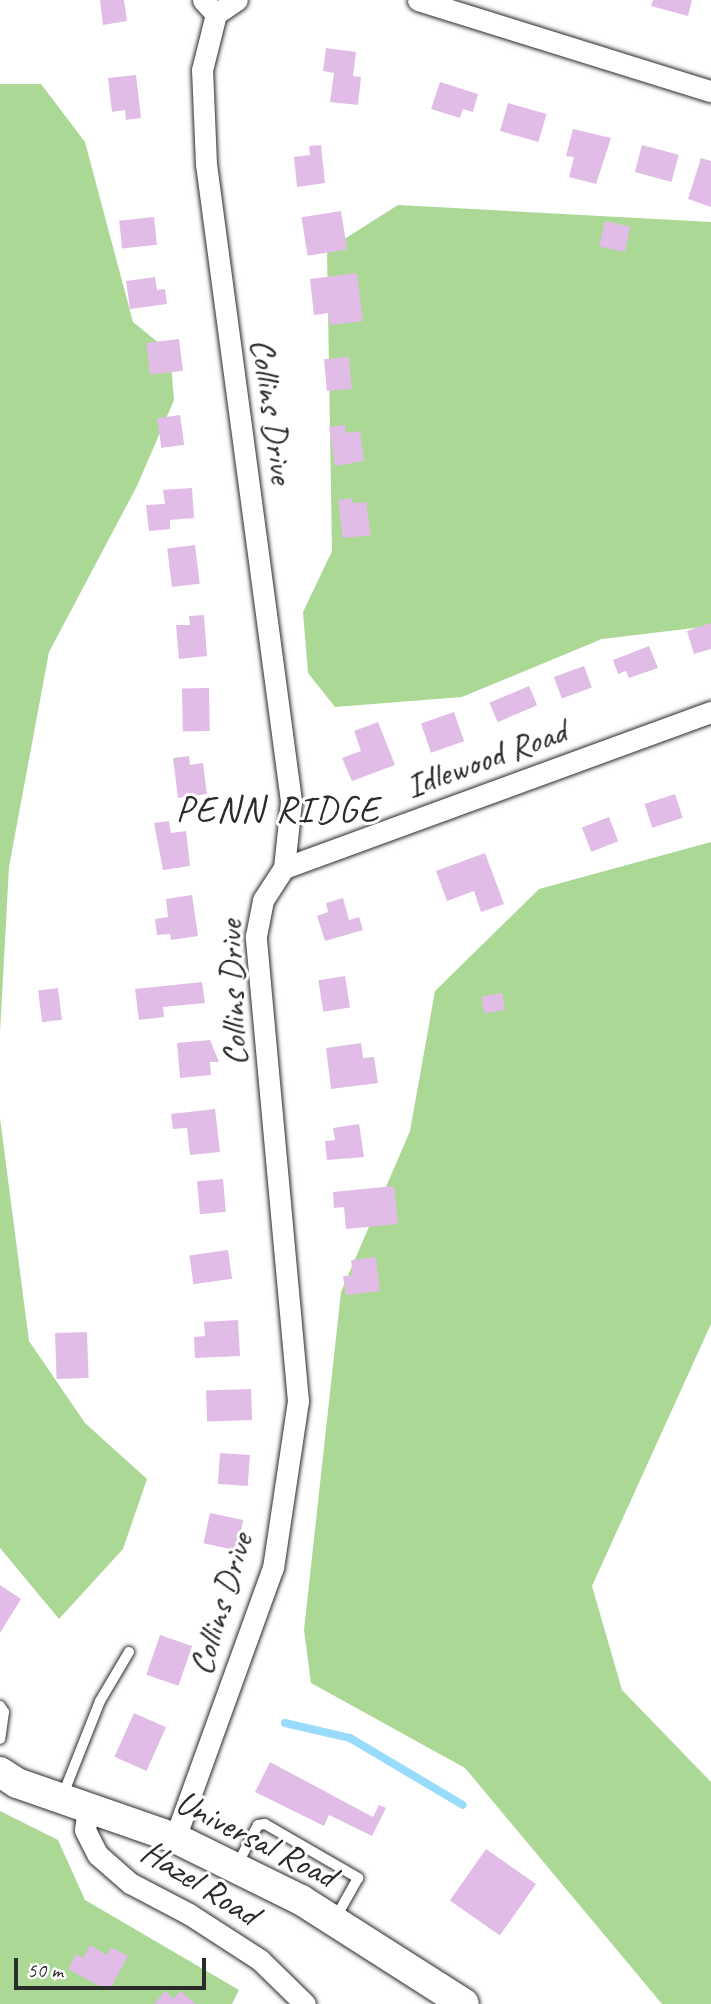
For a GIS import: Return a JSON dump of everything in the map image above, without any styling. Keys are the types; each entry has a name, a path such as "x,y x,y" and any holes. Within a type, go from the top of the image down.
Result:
{"street":[{"name":"Collins Drive","path":"176,1838 273,1568 298,1401 256,936 263,900 284,868 291,801 206,164 202,70 210,7 237,0"},
{"path":"418,0 711,90"},
{"name":"Idlewood Road","path":"284,868 711,712"},
{"name":"Universal Road","path":"0,1772 17,1783 176,1838 334,1921 464,2004"},
{"name":"Hazel Road","path":"75,1801 85,1830 98,1855 130,1883 189,1914 260,1960 305,2004"}],"lane":[{"path":"75,1801 100,1701 129,1652"},
{"path":"0,1706 4,1712 0,1739"},
{"path":"236,1868 258,1825 265,1824 358,1878 334,1921"}],"green space":[{"path":"0,84 41,84 85,142 133,322 170,352 174,400 137,486 49,652 9,867 0,1033"},
{"path":"398,205 711,222 711,626 602,639 462,697 335,707 308,673 303,612 332,551 327,250"},
{"path":"711,842 711,1324 592,1586 622,1690 711,1782 711,2004 662,2004 465,1768 311,1683 304,1630 341,1292 410,1131 435,991 539,889"},
{"path":"0,1118 29,1341 85,1423 147,1479 123,1549 59,1619 0,1548"},
{"path":"0,1811 58,1840 85,1900 239,1990 232,2004 0,2004"}],"building":[{"path":"100,0 124,0 127,21 103,25"},
{"path":"653,0 692,0 688,16 651,6"},
{"path":"326,48 356,52 353,76 361,77 358,105 330,102 334,73 323,71"},
{"path":"136,75 141,118 126,120 125,110 112,112 108,78"},
{"path":"440,82 478,94 473,112 463,109 460,118 431,109"},
{"path":"508,103 546,114 538,142 500,131"},
{"path":"573,129 611,138 596,184 569,177 574,157 566,156"},
{"path":"321,145 325,183 297,187 294,157 310,155 309,146"},
{"path":"642,145 679,155 671,182 635,172"},
{"path":"701,158 711,161 711,207 688,199"},
{"path":"341,211 347,250 308,256 301,217"},
{"path":"154,217 157,245 122,249 119,221"},
{"path":"605,221 630,227 624,252 599,246"},
{"path":"357,273 363,321 330,325 328,313 314,315 310,279"},
{"path":"155,277 157,290 165,289 167,304 130,309 126,281"},
{"path":"179,339 183,371 150,375 146,343"},
{"path":"349,357 352,389 327,391 324,359"},
{"path":"180,415 184,445 161,448 157,418"},
{"path":"345,425 346,433 360,431 364,461 335,466 329,427"},
{"path":"192,488 194,518 170,520 170,529 149,531 146,505 165,504 163,490"},
{"path":"352,498 353,503 366,502 371,535 343,538 338,500"},
{"path":"195,545 200,584 172,587 167,548"},
{"path":"204,615 207,656 179,659 176,625 190,625 189,616"},
{"path":"711,623 711,649 694,654 687,631"},
{"path":"649,646 658,668 629,678 626,671 618,674 613,660"},
{"path":"584,666 592,688 562,699 554,677"},
{"path":"529,686 537,705 498,722 489,703"},
{"path":"182,688 209,688 210,731 183,731"},
{"path":"454,712 464,741 431,753 421,723"},
{"path":"378,722 395,765 352,781 342,758 361,751 354,731"},
{"path":"189,756 190,765 203,763 207,794 178,798 173,758"},
{"path":"675,794 683,818 652,828 645,804"},
{"path":"609,817 618,841 591,852 582,827"},
{"path":"169,821 171,833 186,831 190,866 163,870 154,823"},
{"path":"485,853 504,904 481,912 474,891 447,901 436,871"},
{"path":"192,895 198,936 171,940 170,934 157,935 155,919 168,917 166,899"},
{"path":"343,898 349,920 359,917 363,930 325,941 317,916 328,912 326,903"},
{"path":"345,976 350,1008 323,1012 318,980"},
{"path":"202,982 205,1003 163,1007 164,1017 139,1020 135,989"},
{"path":"58,988 62,1020 42,1022 38,990"},
{"path":"502,993 505,1010 484,1013 481,997"},
{"path":"210,1040 219,1062 210,1062 211,1075 180,1078 177,1043"},
{"path":"361,1043 363,1058 374,1057 378,1083 331,1089 326,1048"},
{"path":"215,1109 220,1152 190,1155 187,1128 173,1129 171,1114"},
{"path":"359,1124 364,1157 327,1160 325,1141 335,1140 333,1128"},
{"path":"223,1179 226,1212 200,1214 197,1181"},
{"path":"394,1186 398,1224 346,1229 344,1207 334,1208 333,1192"},
{"path":"228,1250 232,1279 193,1284 189,1255"},
{"path":"376,1257 380,1291 346,1295 343,1276 353,1275 351,1260"},
{"path":"238,1320 240,1356 195,1358 194,1337 205,1336 204,1322"},
{"path":"87,1332 89,1378 57,1379 55,1333"},
{"path":"251,1389 252,1420 207,1422 206,1391"},
{"path":"220,1453 250,1455 248,1486 218,1484"},
{"path":"210,1513 243,1520 237,1550 204,1543"},
{"path":"0,1585 21,1599 0,1633"},
{"path":"160,1635 192,1646 178,1686 146,1675"},
{"path":"134,1713 166,1727 146,1771 114,1757"},
{"path":"270,1762 373,1817 379,1805 386,1808 372,1836 329,1815 324,1826 255,1792"},
{"path":"486,1849 536,1884 500,1936 450,1901"},
{"path":"90,1945 107,1955 111,1947 128,1956 109,1991 68,1969 76,1954 83,1958"},
{"path":"165,1991 174,1999 180,1991 196,2004 154,2004"}],"waterway":[{"path":"285,1723 350,1738 463,1805"}],"district":[{"name":"PENN RIDGE","path":"278,809"}]}
